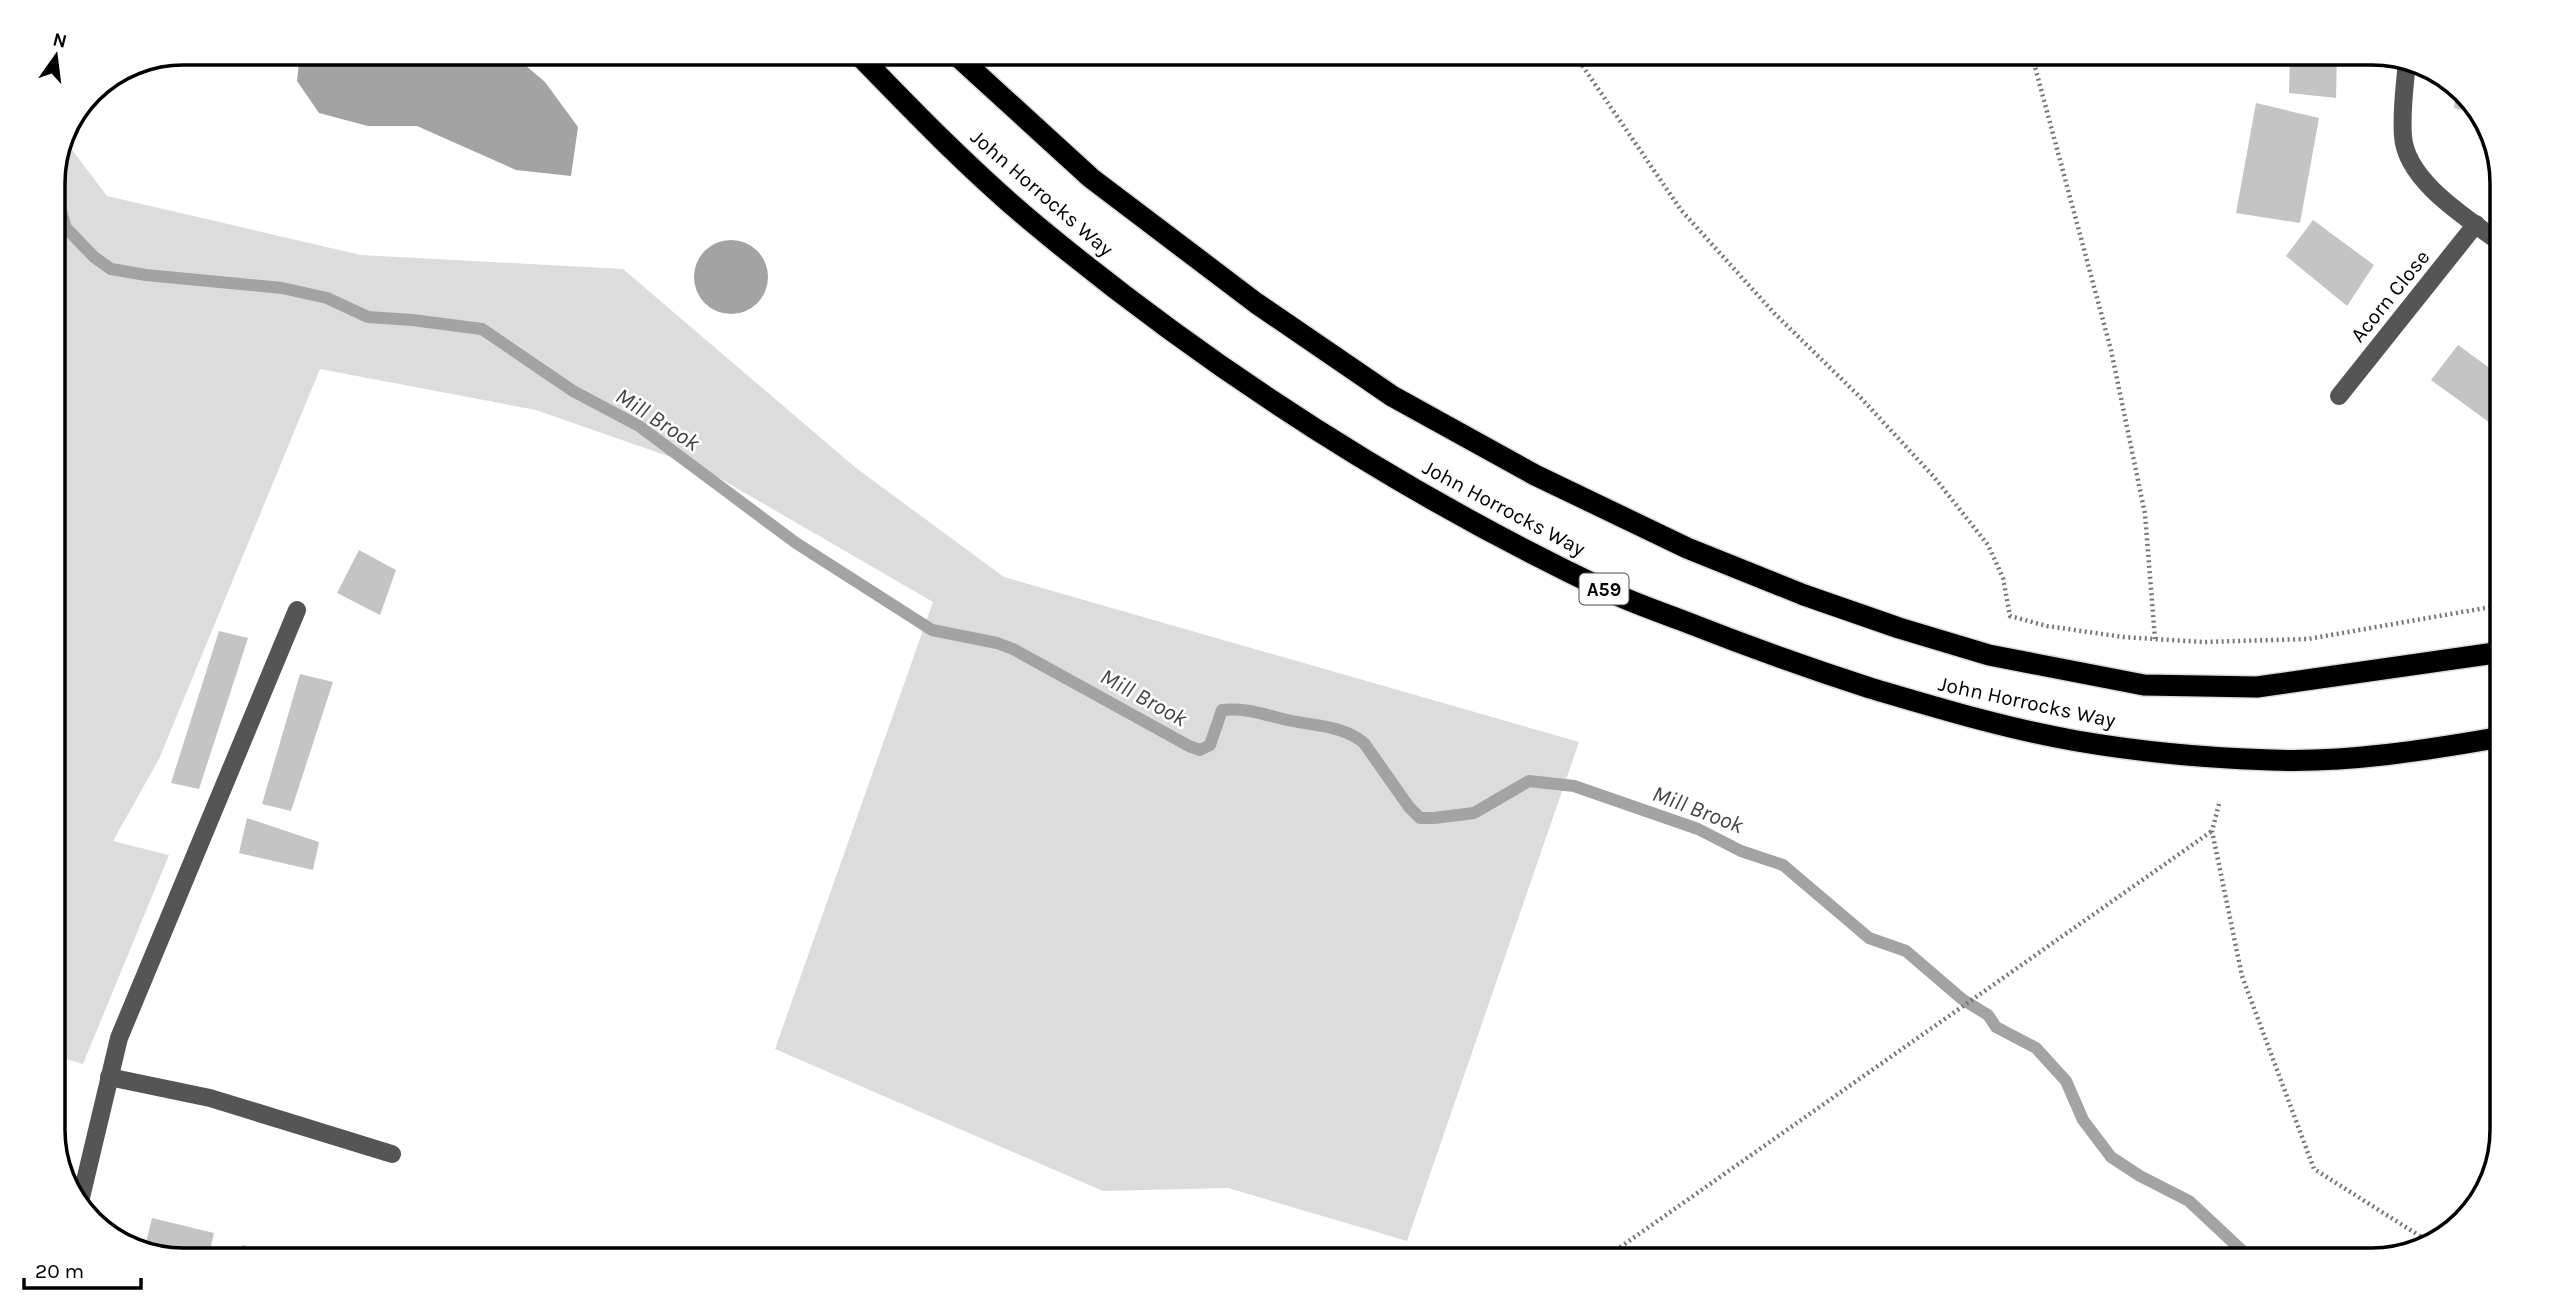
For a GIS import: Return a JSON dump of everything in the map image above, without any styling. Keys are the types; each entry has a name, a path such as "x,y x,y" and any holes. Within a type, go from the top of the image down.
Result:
{"highway":[{"name":"John Horrocks Way","path":"869,65 923,121 1033,224 1151,317 1254,389 1375,466 1491,531 1611,592 1814,670 1944,710 2076,741 2158,752 2271,760 2314,760 2432,749 2490,739"},
{"name":"John Horrocks Way","path":"967,65 1091,178 1256,303 1392,396 1535,475 1687,548 1804,595 1989,655 2144,685 2257,687 2490,654"}],"street":[{"path":"2407,70 2403,139 2412,166 2439,197 2490,235"},
{"name":"Acorn Close","path":"2339,396 2476,224"},
{"path":"82,1191 119,1038 297,610"},
{"path":"109,1077 210,1098 392,1154"}],"path":[{"path":"1582,65 1681,210 1774,313 1861,398 1934,477 1988,545 2003,578 2010,616 2047,626 2123,637 2203,642 2308,639 2490,607"},
{"path":"2034,65 2111,351 2145,514 2155,639"},
{"path":"2219,804 2212,831 2242,976 2314,1169 2422,1237"},
{"path":"1620,1248 2212,831"}],"shaded area":[{"path":"299,65 525,65 545,82 578,127 571,176 516,170 417,126 368,126 319,113 297,81"},
{"path":"71,148 107,196 361,255 623,269 856,468 1004,577 1579,742 1407,1241 1228,1188 1103,1191 775,1049 933,602 702,468 536,410 320,369 159,759 113,841 169,855 83,1064 65,1059 65,175"},
{"path":"724,240 738,240 752,246 762,256 768,277 766,291 752,308 738,314 724,314 710,308 700,298 694,284 694,270 700,256 710,246"}],"building":[{"path":"2290,65 2337,65 2336,98 2289,93"},
{"path":"2455,99 2465,111 2454,108"},
{"path":"2256,103 2319,118 2300,223 2236,213"},
{"path":"2313,220 2374,265 2347,306 2286,256"},
{"path":"2458,345 2490,368 2490,423 2431,380"},
{"path":"359,550 396,570 380,615 337,593"},
{"path":"219,631 248,638 199,789 171,783"},
{"path":"300,674 333,682 291,811 262,804"},
{"path":"247,818 319,842 313,870 239,853"},
{"path":"152,1218 214,1233 211,1248 160,1246 146,1242"}],"waterway":[{"name":"Mill Brook","path":"65,225 94,257 111,269 282,288 327,298 368,317 482,329 573,391 639,426 796,543 932,630 997,643 1013,649 1189,746 1200,750 1210,745 1222,710 1257,712 1330,727 1356,737 1364,743 1409,807 1420,818 1474,813 1529,781 1574,786 1698,829 1741,851 1783,865 1869,938 1906,951 1962,999 1988,1015 1996,1027 2036,1048 2066,1081 2083,1120 2111,1157 2140,1176 2189,1201 2239,1248"}]}
